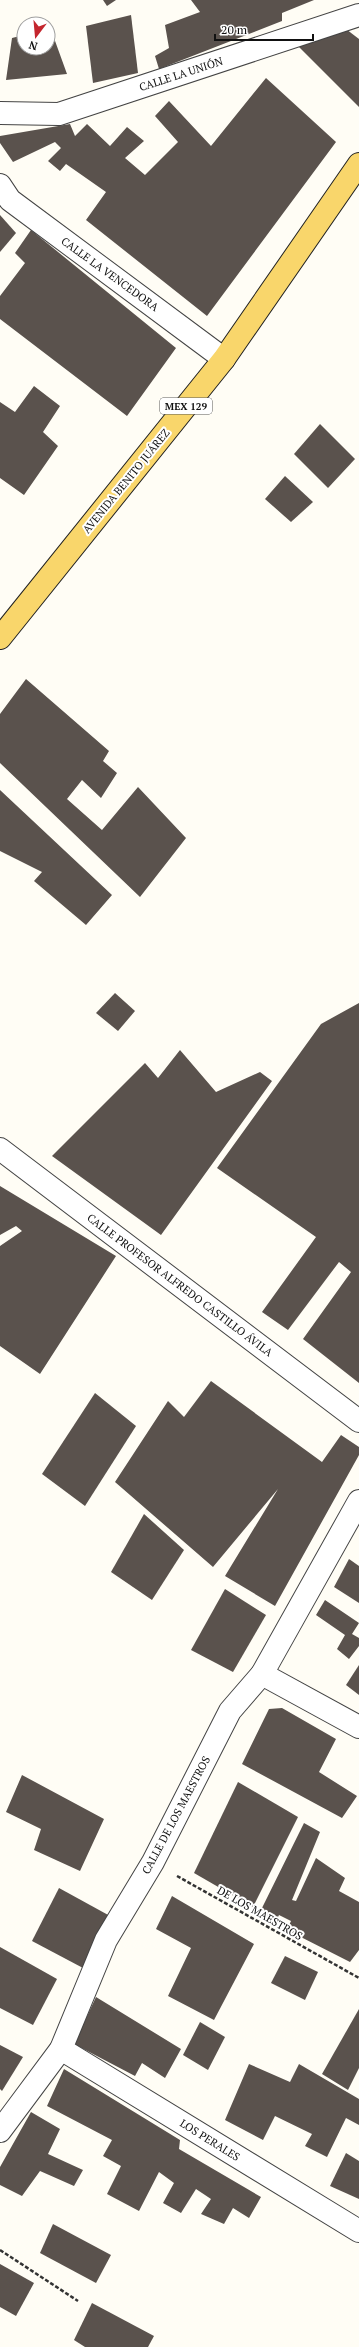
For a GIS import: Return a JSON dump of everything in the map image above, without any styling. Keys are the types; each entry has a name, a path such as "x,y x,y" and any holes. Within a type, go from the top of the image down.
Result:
{"main road":[{"name":"AVENIDA BENITO JUÁREZ","path":"0,638 224,359 359,164"}],"street":[{"name":"CALLE LA UNIÓN","path":"0,113 59,114 359,14"},
{"name":"CALLE LA VENCEDORA","path":"0,185 10,200 224,359"},
{"name":"CALLE PROFESOR ALFREDO CASTILLO ÁVILA","path":"0,1149 359,1421"},
{"name":"CALLE DE LOS MAESTROS","path":"0,2132 61,2049 106,1940 152,1862 230,1711 262,1674 359,1501"},
{"path":"262,1674 359,1727"},
{"name":"LOS PERALES","path":"61,2049 359,2231"}],"path":[{"name":"DE LOS MAESTROS","path":"152,1862 359,1978"},
{"path":"0,2250 78,2301"}],"building":[{"path":"103,0 116,0 107,6"},
{"path":"191,0 314,0 282,13 282,21 159,69 155,56 169,48 165,25 200,12"},
{"path":"131,15 138,73 93,83 86,26"},
{"path":"342,26 359,39 359,107 296,44"},
{"path":"16,37 16,56 56,56 56,44 67,74 6,80 12,38"},
{"path":"266,78 336,142 207,316 86,220 106,192 66,164 60,171 48,161 61,148 55,142 13,162 0,143 0,136 70,124 75,136 87,124 110,146 127,127 144,141 125,158 145,175 178,142 155,116 169,101 211,146"},
{"path":"0,215 16,233 0,252"},
{"path":"31,230 176,348 127,416 0,319 0,296 25,263 15,253"},
{"path":"34,386 60,406 43,432 58,446 24,495 0,478 0,402 15,412"},
{"path":"320,424 355,459 328,488 294,454"},
{"path":"285,476 313,502 291,522 265,499"},
{"path":"26,679 109,751 103,761 117,773 101,798 82,780 67,799 102,830 138,787 186,838 140,897 0,763 0,714"},
{"path":"0,790 112,895 86,925 34,881 42,872 0,851"},
{"path":"115,993 135,1011 118,1031 96,1013"},
{"path":"359,1003 359,1383 303,1339 351,1272 339,1262 288,1330 262,1312 316,1237 217,1168 321,1024"},
{"path":"180,1050 216,1092 260,1072 272,1081 161,1235 52,1156 145,1063 158,1078"},
{"path":"0,1186 116,1256 40,1374 0,1346 0,1246 22,1231 16,1226 0,1235"},
{"path":"211,1381 322,1462 341,1435 359,1447 359,1455 275,1606 225,1576 278,1489 213,1567 115,1482 168,1401 184,1417"},
{"path":"95,1393 136,1426 85,1506 42,1474"},
{"path":"144,1514 184,1550 152,1600 111,1572"},
{"path":"349,1559 359,1566 359,1603 334,1587"},
{"path":"225,1589 266,1615 233,1672 191,1650"},
{"path":"325,1600 359,1623 352,1634 359,1638 359,1646 349,1659 337,1649 345,1635 316,1615"},
{"path":"359,1665 359,1695 346,1685"},
{"path":"282,1708 336,1739 319,1772 357,1796 342,1818 242,1764 269,1709"},
{"path":"22,1775 104,1819 80,1871 34,1850 41,1829 6,1812"},
{"path":"238,1782 298,1817 253,1907 194,1873"},
{"path":"304,1823 320,1832 292,1900 296,1901 316,1858 345,1878 339,1891 359,1902 359,1950 350,1962 287,1930 291,1921 279,1915 276,1921 260,1912"},
{"path":"59,1888 110,1916 83,1968 32,1941"},
{"path":"172,1896 254,1944 214,2020 168,1996 191,1948 156,1929"},
{"path":"0,1947 57,1979 33,2025 0,2008"},
{"path":"285,1956 318,1972 305,2000 271,1983"},
{"path":"96,1997 181,2049 165,2078 142,2063 135,2076 74,2044"},
{"path":"359,2009 359,2068 348,2090 322,2074"},
{"path":"200,2022 225,2037 208,2070 183,2055"},
{"path":"0,2045 23,2057 2,2091 0,2089"},
{"path":"249,2064 290,2082 299,2064 359,2099 359,2125 346,2118 327,2157 305,2146 312,2134 275,2116 263,2140 225,2120"},
{"path":"64,2069 180,2140 179,2149 261,2197 249,2218 233,2208 224,2224 201,2214 211,2199 196,2189 181,2213 163,2203 174,2183 159,2172 139,2211 107,2194 121,2166 103,2156 112,2140 47,2106"},
{"path":"31,2112 60,2129 48,2154 83,2170 74,2186 40,2171 22,2196 0,2185 0,2167"},
{"path":"346,2153 359,2161 359,2199 330,2186"},
{"path":"53,2224 111,2255 96,2283 40,2253"},
{"path":"0,2264 34,2283 16,2316 0,2307"},
{"path":"92,2303 154,2336 148,2347 85,2347 74,2340"}]}
